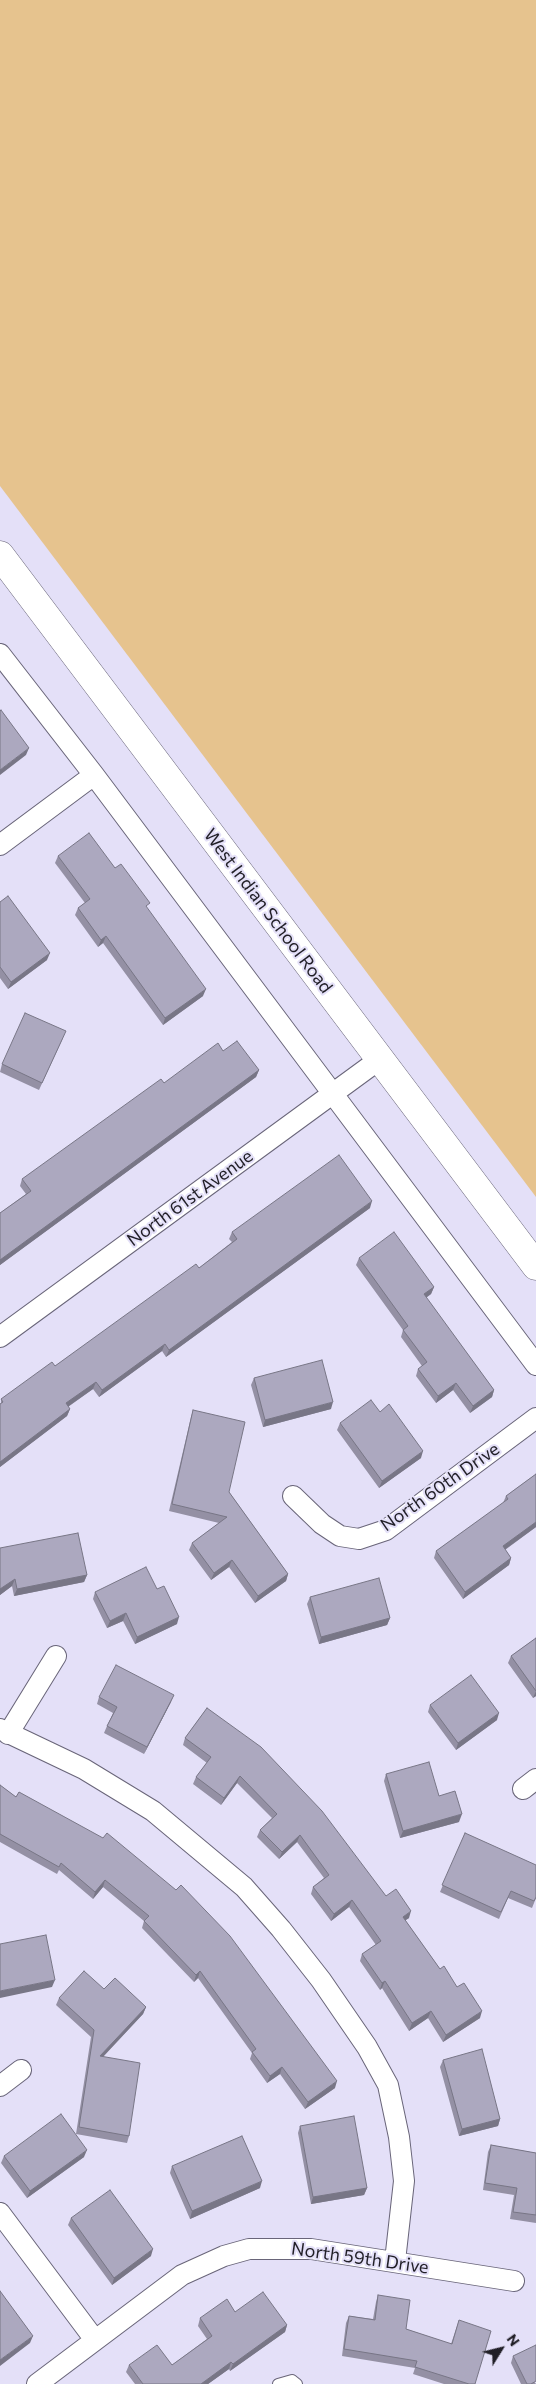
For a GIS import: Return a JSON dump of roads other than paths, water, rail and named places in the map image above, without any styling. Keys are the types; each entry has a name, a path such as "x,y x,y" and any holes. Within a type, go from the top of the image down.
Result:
{"main road":[{"name":"West Indian School Road","path":"0,555 536,1266"}],"street":[{"path":"0,654 94,775 331,1094 536,1365"},
{"path":"0,845 94,775"},
{"name":"North 61st Avenue","path":"0,1337 380,1059"},
{"name":"North 60th Drive","path":"293,1496 322,1524 340,1536 359,1539 386,1530 536,1418"},
{"path":"56,1656 4,1732 84,1769 153,1811 244,1887 281,1929 320,1980 367,2047 388,2085 400,2137 404,2181 395,2261"},
{"path":"0,2086 21,2070"},
{"path":"0,2213 95,2340"},
{"name":"North 59th Drive","path":"37,2384 182,2275 224,2256 249,2249 312,2249 514,2281"}],"lane":[{"path":"278,2384 292,2380 297,2384"}]}
